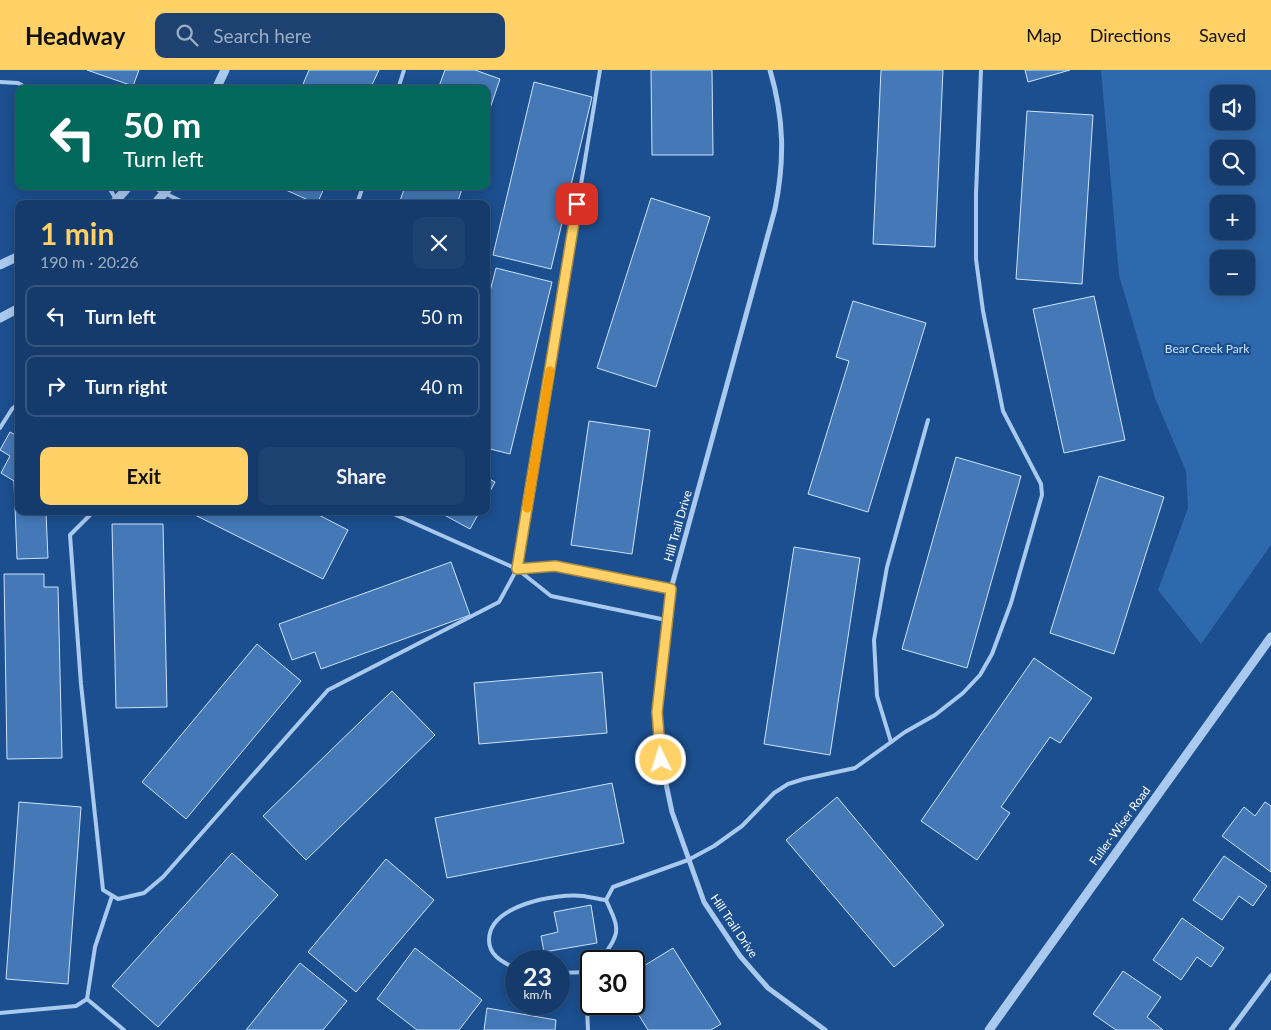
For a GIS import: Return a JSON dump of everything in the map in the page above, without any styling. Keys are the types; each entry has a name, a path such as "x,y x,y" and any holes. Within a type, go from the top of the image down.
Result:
{"street":[{"path":"218,85 224,70"},
{"name":"Hill Trail Drive","path":"770,70 782,125 779,187 671,589 657,712 661,760 672,812 704,902 740,956 768,988 825,1030"},
{"path":"118,200 126,190"},
{"path":"158,200 166,190"},
{"path":"0,265 15,258"},
{"path":"0,318 15,310"},
{"name":"Fuller-Wiser Road","path":"989,1030 1271,637"},
{"path":"1231,1030 1271,976"}],"lane":[{"path":"399,85 404,70"},
{"path":"90,515 70,535 81,684 103,890 118,900 144,893 163,877 328,690 499,602 517,569 600,70"},
{"path":"606,900 613,887 688,860 730,836 763,803 788,784 855,768 891,742 935,715 963,693 980,675 992,654 1011,602 1042,495 1041,484 1004,411 983,311 976,259 976,194 981,70"},
{"path":"0,82 20,85"},
{"path":"168,190 182,200"},
{"path":"0,428 15,406"},
{"path":"891,742 877,696 874,640 887,567 928,420"},
{"path":"396,515 517,569 552,596 666,620"},
{"path":"517,569 555,566 671,589"},
{"path":"0,1013 76,1006 87,999 95,947 112,896"},
{"path":"505,964 498,960 490,947 490,933 497,921 508,911 529,903 563,896 582,896 606,900"},
{"path":"606,900 617,924 616,938 608,950"},
{"path":"87,999 124,1030"},
{"path":"587,1015 588,1030"}],"green space":[{"name":"Bear Creek Park","path":"1101,70 1271,70 1271,545 1201,644 1158,590 1188,508 1186,471 1155,398 1119,275"}],"building":[{"path":"87,70 139,70 133,85"},
{"path":"309,70 379,70 372,85 303,85"},
{"path":"445,70 475,70 500,79 490,108 490,85 439,85"},
{"path":"651,70 712,70 713,155 652,155"},
{"path":"881,70 943,70 935,247 873,244"},
{"path":"1025,70 1070,70 1028,82"},
{"path":"534,82 592,97 551,269 493,255"},
{"path":"1027,111 1093,115 1082,284 1016,279"},
{"path":"286,190 323,190 319,200 308,200"},
{"path":"404,190 462,190 458,200 400,200"},
{"path":"651,198 710,217 656,387 597,368"},
{"path":"496,268 552,282 510,454 490,449 490,291"},
{"path":"1094,296 1125,440 1064,453 1033,309"},
{"path":"853,301 926,323 868,512 808,494 849,361 836,357"},
{"path":"589,421 650,430 632,554 571,545"},
{"path":"10,432 15,435 15,507 14,481 1,473 10,456 0,450"},
{"path":"956,457 1021,476 967,668 902,649"},
{"path":"1099,476 1164,497 1114,654 1050,633"},
{"path":"490,479 495,482 490,491"},
{"path":"15,515 46,515 48,558 17,559"},
{"path":"195,515 319,515 348,530 323,579"},
{"path":"444,515 478,515 470,529"},
{"path":"112,524 163,524 167,707 116,708"},
{"path":"794,547 860,558 830,755 764,744"},
{"path":"451,562 470,615 321,669 315,652 292,660 279,624"},
{"path":"4,574 44,574 44,587 58,587 62,758 7,759"},
{"path":"257,644 301,681 186,819 142,782"},
{"path":"1034,658 1092,698 1060,743 1050,737 1001,807 1010,813 977,860 921,821"},
{"path":"602,672 607,733 479,744 474,683"},
{"path":"392,691 435,735 306,860 263,816"},
{"path":"612,783 624,843 447,878 435,818"},
{"path":"837,797 944,925 894,967 786,840"},
{"path":"19,802 81,807 68,984 6,979"},
{"path":"1265,802 1271,806 1271,872 1222,836 1244,807 1255,816"},
{"path":"232,853 278,895 158,1027 112,986"},
{"path":"1224,856 1267,886 1253,906 1239,896 1222,920 1193,900"},
{"path":"386,859 434,900 356,992 308,952"},
{"path":"591,905 597,943 556,950 544,950 541,936 558,932 554,912"},
{"path":"1182,918 1224,948 1211,967 1197,957 1181,980 1153,960"},
{"path":"415,948 482,1000 459,1030 417,1030 377,999"},
{"path":"673,948 721,1024 711,1030 648,1030 639,1015 645,1015 645,965"},
{"path":"300,963 347,1001 323,1030 246,1030"},
{"path":"1123,971 1161,997 1147,1017 1163,1030 1116,1030 1093,1014"},
{"path":"487,1008 505,1011 505,1015 527,1015 556,1020 555,1030 484,1030"}],"slow traffic":[{"path":"527,508 550,371"}],"route":[{"path":"577,204 517,569 555,566 671,589 657,712 661,760"}]}
